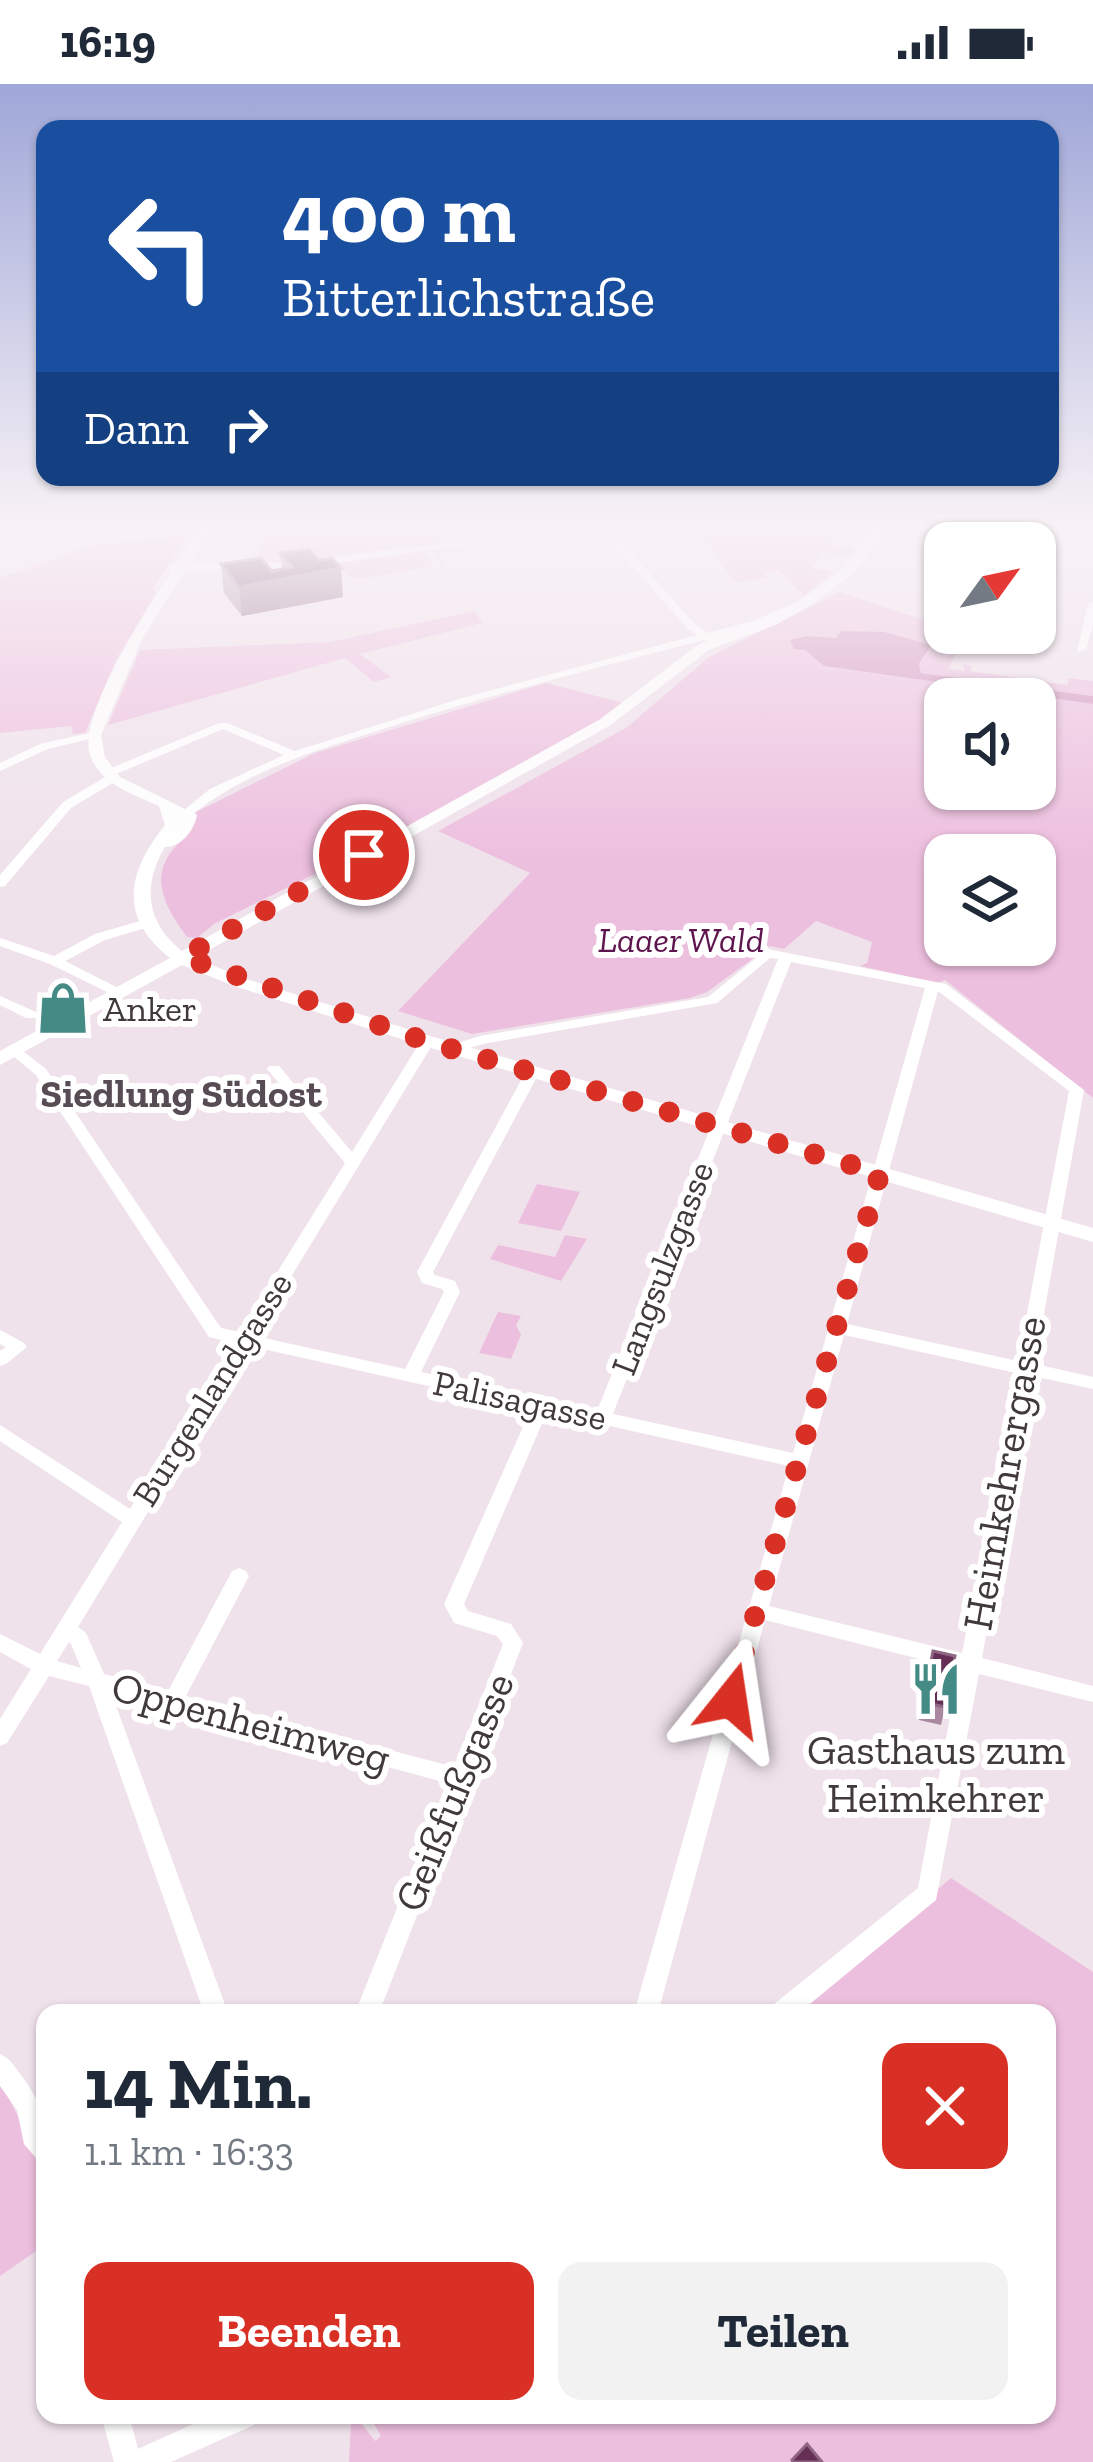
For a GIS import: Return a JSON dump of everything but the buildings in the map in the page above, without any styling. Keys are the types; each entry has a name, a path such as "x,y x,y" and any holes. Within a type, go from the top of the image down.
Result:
{"main road":[{"path":"139,635 94,735 98,757 110,776 189,824 162,851 151,883 154,907 183,957"},
{"path":"7,1055 42,1021 119,994 604,723 713,643 733,635"},
{"path":"174,815 142,874 146,923 161,942 183,957 428,1042 719,1121 1093,1234"}],"street":[{"path":"705,635 713,643"},
{"path":"1081,650 1085,635"},
{"path":"174,815 296,755 475,697 682,643 713,643"},
{"path":"0,883 68,805 110,776 223,724 296,755"},
{"path":"0,767 44,746 94,735"},
{"path":"56,961 100,937 146,923"},
{"path":"0,942 56,961 119,994"},
{"path":"454,1049 480,1040 712,1000 766,953 933,984 648,2004"},
{"name":"Langsulzgasse","path":"603,1418 786,956"},
{"name":"Heimkehrergasse","path":"792,2004 928,1893 1076,1090 933,984"},
{"path":"0,1000 42,1021"},
{"name":"Burgenlandgasse","path":"0,1736 428,1042"},
{"path":"7,1055 41,1072 210,1329 243,1338"},
{"path":"274,1069 352,1162"},
{"path":"410,1376 452,1292 425,1272 532,1073"},
{"path":"836,1328 1093,1383"},
{"path":"0,1336 18,1347 0,1360"},
{"name":"Palisagasse","path":"243,1338 797,1461"},
{"name":"Geißfußgasse","path":"371,2004 513,1639 504,1630 461,1617 454,1604 541,1406"},
{"path":"0,1432 130,1520"},
{"path":"173,1701 239,1576"},
{"path":"755,1610 1093,1694"},
{"path":"67,1629 79,1639 97,1682 213,2004"},
{"name":"Oppenheimweg","path":"0,1642 44,1666 97,1682 458,1778"},
{"path":"0,2066 29,2106 36,2138"},
{"path":"117,2424 128,2462"},
{"path":"140,2462 224,2424"}],"green space":[{"path":"0,635 131,635 85,733 73,734 71,726 0,733"},
{"path":"363,635 435,635 360,654 391,677 374,682 345,658 108,725 140,650 330,642"},
{"name":"Laaer Wald","path":"753,635 924,635 924,644 808,636 805,650 824,666 924,680 924,810 1056,810 1056,699 1093,704 1093,1098 945,980 938,983 860,966 867,963 872,942 816,921 784,949 770,946 707,992 690,998 472,1034 398,1011 530,873 438,831 626,728 709,657"},
{"path":"925,654 955,654 949,669 965,671 963,664 972,666 970,671 1018,678 958,678 921,673 919,665"},
{"path":"1069,678 1093,681 1093,696 1056,691 1056,683 1067,685"},
{"path":"546,683 627,704 397,833 214,924 197,938 187,937 179,926 166,903 161,879 169,855 194,826 196,812 315,753"},
{"path":"537,1184 580,1192 561,1231 518,1223"},
{"path":"565,1235 587,1239 561,1281 490,1259 498,1245 555,1257"},
{"path":"498,1312 521,1316 516,1325 521,1335 511,1359 479,1353"},
{"path":"951,1878 1093,1972 1093,2462 349,2462 351,2424 362,2424 375,2441 381,2436 374,2424 1056,2424 1056,2004 801,2004"},
{"path":"0,2081 36,2151 36,2251 0,2276"}],"shaded area":[{"path":"895,635 924,643 921,673 958,678 924,680 824,666 805,650 794,649 790,640"},
{"path":"1056,691 1093,696 1093,704 1056,699"}],"place":[{"name":"Anker","path":"63,1008"},
{"name":"Gasthaus zum Heimkehrer","path":"936,1689"}],"district":[{"name":"Siedlung Südost","path":"181,1093"}],"route":[{"path":"364,855 183,957 428,1042 880,1173 731,1700"}]}
